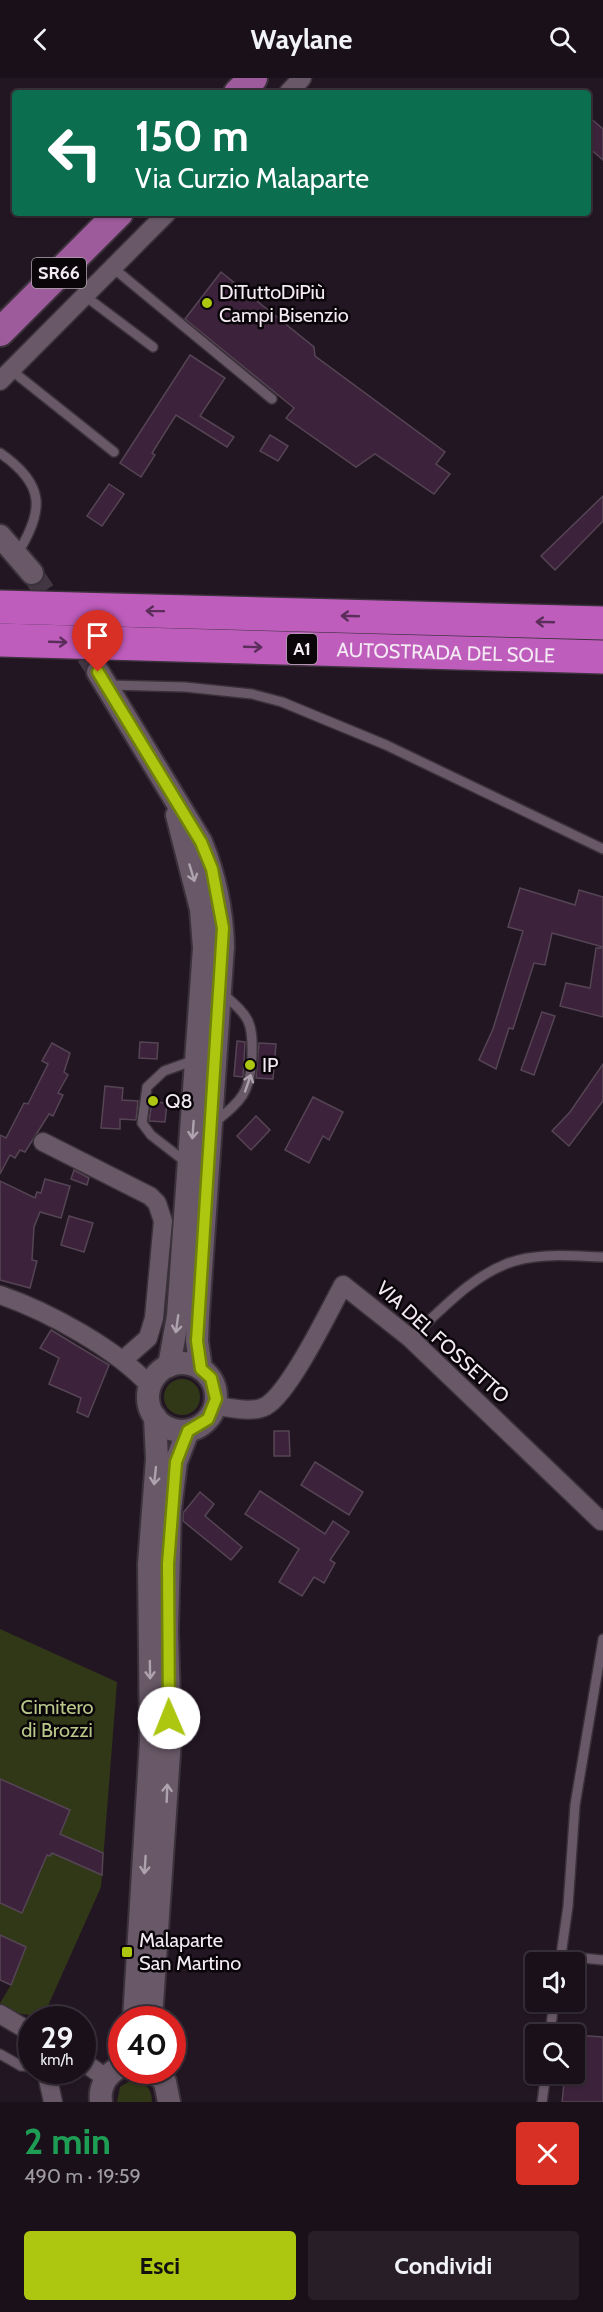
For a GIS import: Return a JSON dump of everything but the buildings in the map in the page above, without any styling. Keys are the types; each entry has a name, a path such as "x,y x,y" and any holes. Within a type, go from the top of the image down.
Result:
{"highway":[{"name":"AUTOSTRADA DEL SOLE","path":"0,607 603,623"},
{"name":"AUTOSTRADA DEL SOLE","path":"0,640 603,657"}],"main road":[{"path":"241,90 253,78"},
{"name":"SR66","path":"0,332 115,216"}],"street":[{"path":"291,90 302,78"},
{"path":"6,376 164,216"},
{"path":"0,536 32,573"},
{"path":"102,679 201,842 212,869 223,928 198,1315 197,1341 201,1369"},
{"path":"169,1365 178,1316 204,948 201,909 173,796"},
{"path":"43,1142 150,1196 161,1212 163,1231 152,1330 141,1346 123,1360"},
{"name":"VIA DEL FOSSETTO","path":"215,1406 259,1408 274,1400 290,1378 344,1285 410,1338 602,1522"},
{"path":"0,1294 33,1308 123,1360 150,1386"},
{"path":"135,2006 148,1828 151,1741 149,1564 157,1459 154,1417 148,1399 150,1386 158,1373 169,1365 186,1363 201,1369 214,1385 215,1406 202,1424 188,1431 173,1430 154,1417"},
{"path":"152,2006 170,1739 167,1631 170,1510 176,1462 188,1431"},
{"path":"0,2014 18,2024"},
{"path":"101,2102 101,2090 108,2080"},
{"path":"49,2084 53,2102"},
{"path":"165,2084 169,2102"}],"lane":[{"path":"112,267 272,399"},
{"path":"85,296 153,347"},
{"path":"6,376 114,452"},
{"path":"0,453 24,472 36,495 37,509 32,531 17,554"},
{"path":"102,679 252,694 282,702 376,740 603,849"},
{"path":"211,1126 237,1104 251,1083 253,1029 246,1016 220,991"},
{"path":"190,1164 151,1136 142,1123 147,1087 164,1071 186,1061 197,1060"},
{"path":"410,1338 465,1289 488,1272 508,1263 552,1257 603,1257"},
{"path":"561,1952 568,1906 575,1805 603,1639"},
{"path":"585,1960 603,1960"},
{"path":"0,2054 18,2064"},
{"path":"542,2102 544,2084"}],"green space":[{"path":"182,1379 194,1385 200,1397 194,1409 182,1415 170,1409 164,1397 170,1385"},
{"name":"Cimitero di Brozzi","path":"0,1629 117,1682 101,1887 48,2006 18,2006 18,2013 16,2013 0,2003 11,1985 0,1980"},
{"path":"125,2084 143,2084 151,2093 152,2102 117,2102 120,2087"}],"tunnel":[{"path":"32,573 98,672"}],"place":[{"name":"DiTuttoDiPiù Campi Bisenzio","path":"207,303"},
{"name":"IP","path":"250,1065"},
{"name":"Q8","path":"153,1101"},
{"name":"Malaparte San Martino","path":"127,1952"}],"route":[{"path":"98,672 145,746 201,842 212,869 223,928 197,1341 201,1369 211,1378 216,1399 208,1419 188,1431 176,1462 168,1564 169,1718"}]}
